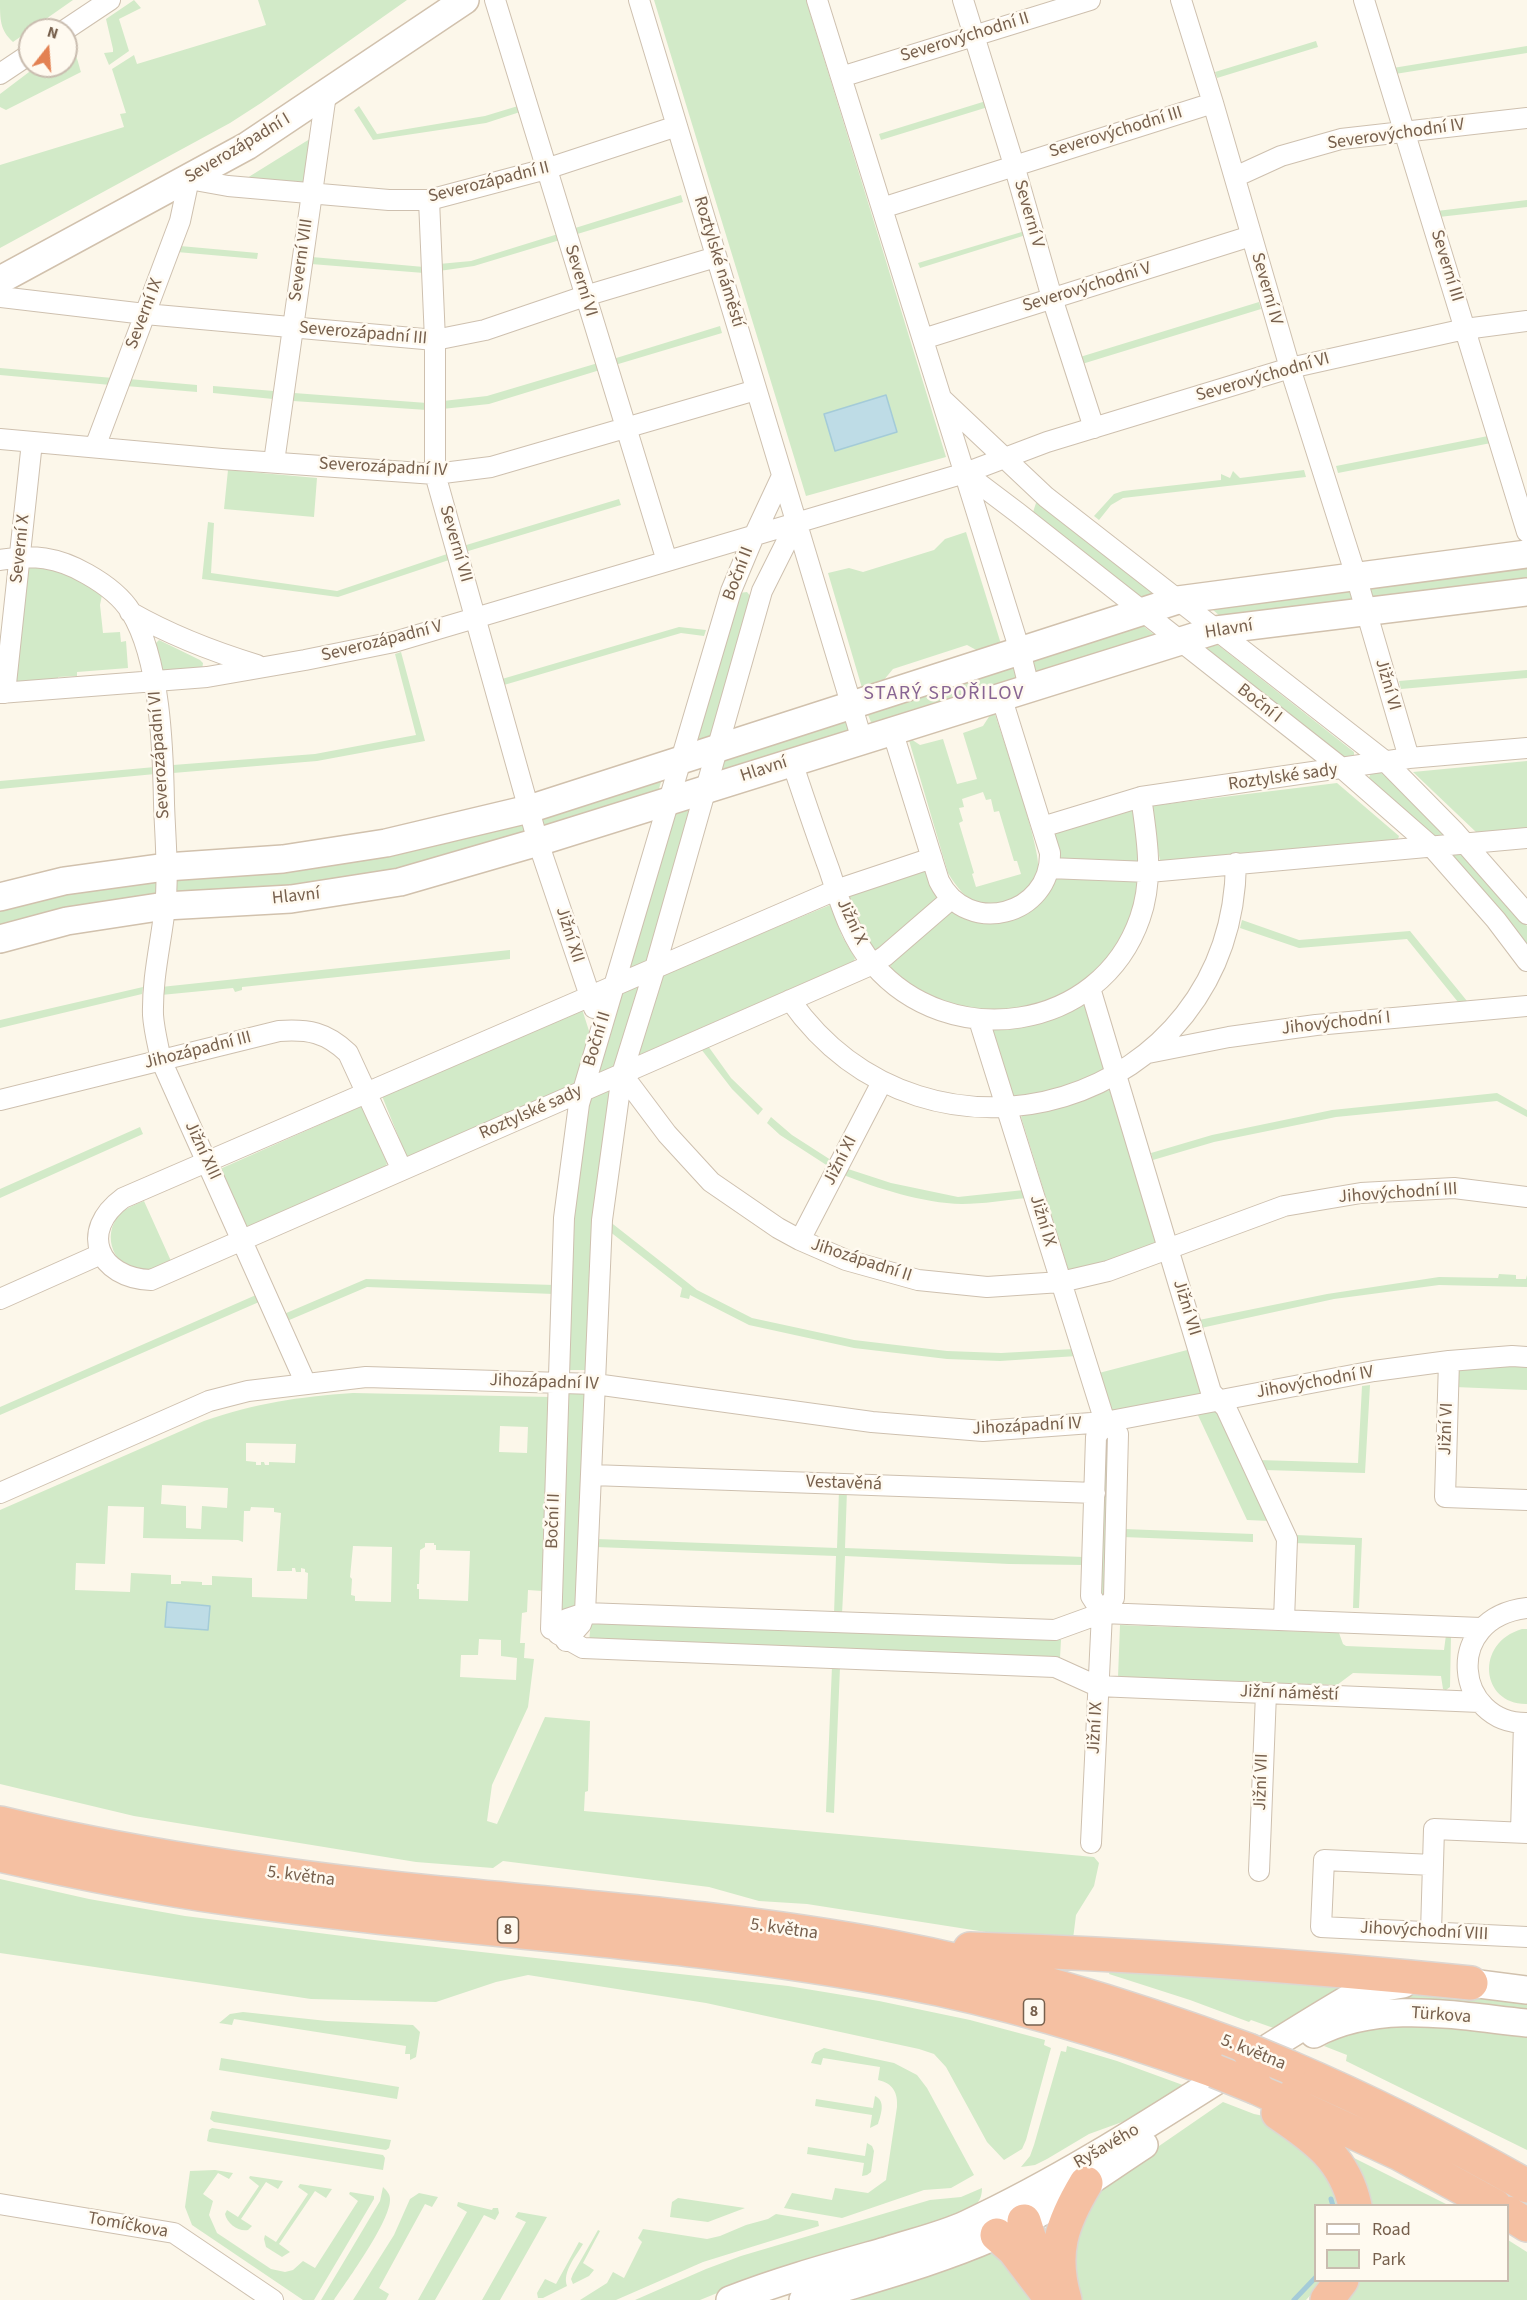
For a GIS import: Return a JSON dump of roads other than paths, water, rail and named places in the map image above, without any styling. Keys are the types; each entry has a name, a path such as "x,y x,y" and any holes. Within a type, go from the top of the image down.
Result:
{"highway":[{"name":"5. května","path":"0,1823 103,1846 231,1868 414,1890 704,1919 892,1947 982,1966 1073,1991 1248,2050 1421,2128 1527,2187"},
{"name":"5. května","path":"0,1855 109,1878 225,1898 394,1919 690,1948 849,1972 1023,2008 1120,2037 1215,2071 1400,2154 1493,2204"},
{"path":"892,1947 1099,1954 1356,1971 1471,1983"},
{"path":"1253,2090 1327,2151 1348,2179 1355,2204"},
{"path":"1421,2128 1527,2171"},
{"path":"1055,2298 1060,2277 1060,2243 1067,2215 1086,2183"},
{"path":"1509,2214 1527,2225"},
{"path":"1010,2228 1055,2298"},
{"path":"1327,2300 1340,2282"}],"street":[{"path":"78,21 110,0"},
{"name":"Severozápadní I","path":"0,280 247,146 465,0"},
{"name":"Severní VI","path":"495,0 667,561"},
{"name":"Roztylské náměstí","path":"639,0 862,740"},
{"path":"817,0 1020,651 1029,687"},
{"name":"Severní V","path":"963,0 1052,298 1094,428"},
{"name":"Severovýchodní II","path":"841,77 1090,0"},
{"name":"Severní IV","path":"1181,0 1290,368 1356,576"},
{"name":"Severní III","path":"1364,0 1527,532"},
{"path":"2,66 18,59"},
{"name":"Severní VIII","path":"274,462 326,94"},
{"name":"Severovýchodní III","path":"882,208 1213,102"},
{"name":"Severovýchodní IV","path":"1235,177 1281,156 1341,140 1527,118"},
{"name":"Severozápadní II","path":"189,179 228,186 389,200 429,200 546,169 677,126"},
{"name":"Severní IX","path":"95,447 184,210 189,179"},
{"name":"Severní VII","path":"429,200 435,340 435,474 529,809"},
{"name":"Severovýchodní V","path":"923,339 1251,236"},
{"name":"Severozápadní III","path":"0,297 145,315 435,340 485,330 585,296 716,258"},
{"name":"Severovýchodní VI","path":"965,473 1003,457 1290,368 1465,329 1527,321"},
{"name":"Severozápadní IV","path":"0,439 435,474 491,467 756,390"},
{"path":"942,399 1003,457"},
{"name":"Severní X","path":"3,693 32,442"},
{"name":"Boční I","path":"1003,457 1046,497 1386,762 1466,843 1527,914"},
{"path":"796,523 965,473"},
{"name":"Boční I","path":"965,473 1343,769 1431,846 1496,920 1527,961"},
{"name":"Boční II","path":"559,1635 558,1383 564,1218 582,1091 616,985 617,973 731,591 782,476"},
{"name":"Boční II","path":"585,1613 602,1221 622,1074 655,968 762,591 770,570 796,523"},
{"name":"Severozápadní V","path":"3,693 207,677 394,642 796,523"},
{"name":"Hlavní","path":"0,897 64,881 166,867 283,859 386,843 529,809 1178,600 1527,554"},
{"name":"Severozápadní VI","path":"0,560 43,557 61,561 98,581 130,612 163,630 207,650 262,667"},
{"name":"Jižní VI","path":"1356,576 1408,758"},
{"name":"Hlavní","path":"0,939 67,921 165,906 291,899 400,882 538,842 1216,630 1527,592"},
{"name":"Severozápadní VI","path":"130,612 140,632 154,681 161,726 166,867 165,906"},
{"path":"892,730 944,891 951,899 975,912 999,914 1012,910 1027,902 1037,892 1049,868 1050,853 1001,696"},
{"name":"Roztylské sady","path":"1042,827 1141,797 1408,758 1527,748"},
{"name":"Jižní X","path":"792,762 851,929 873,964 897,987 928,1006 951,1015 979,1020 1005,1020 1033,1016 1055,1008 1090,988 1117,960 1129,942 1143,909 1149,872 1147,834 1141,797"},
{"name":"Jižní XII","path":"529,809 600,1029"},
{"path":"1049,868 1149,872 1527,838"},
{"path":"0,1299 101,1254 99,1231 104,1217 112,1206 123,1198 836,890 932,858"},
{"path":"790,1000 815,1032 835,1050 882,1082 929,1100 958,1106 1006,1108 1053,1101 1116,1075 1146,1054 1174,1027 1192,1004 1213,968 1230,920 1236,863"},
{"name":"Roztylské sady","path":"101,1254 108,1265 120,1274 134,1279 151,1280 873,964 951,899"},
{"name":"Jižní XIII","path":"165,906 153,991 153,1018 161,1060 306,1384"},
{"name":"Jižní VII","path":"1090,988 1211,1392 1227,1408 1287,1539 1284,1620"},
{"name":"Jihovýchodní I","path":"1146,1054 1229,1037 1316,1025 1527,1006"},
{"name":"Jižní IX","path":"979,1020 1105,1422 1118,1434 1114,1598 1102,1613 1091,1843"},
{"name":"Jihozápadní III","path":"0,1100 279,1031 297,1030 318,1033 335,1041 348,1053 402,1170"},
{"name":"Jihozápadní II","path":"622,1074 667,1134 711,1182 778,1228 800,1240 846,1260 918,1280 987,1287 1062,1282"},
{"name":"Jižní XI","path":"800,1240 882,1082"},
{"name":"Jihovýchodní III","path":"1062,1282 1108,1271 1284,1206 1361,1193 1454,1188 1527,1197"},
{"name":"Jihovýchodní IV","path":"1105,1422 1374,1371 1449,1361 1527,1357"},
{"name":"Jižní VI","path":"1449,1361 1445,1497 1527,1500"},
{"name":"Jihozápadní IV","path":"0,1493 209,1401 248,1391 366,1377 594,1384 872,1422 983,1431 1105,1422"},
{"name":"Jižní IX","path":"1102,1613 1090,1596 1096,1437 1105,1422"},
{"name":"Vestavěná","path":"592,1475 1095,1493"},
{"path":"1431,1932 1434,1828 1524,1833 1526,1723 1508,1721 1493,1713 1480,1702 1472,1689 1468,1673 1468,1657 1473,1641 1481,1628 1495,1616 1511,1610 1527,1608"},
{"path":"559,1635 581,1624 585,1613 1055,1630 1102,1613 1481,1628"},
{"path":"559,1635 583,1648 1055,1667 1097,1686"},
{"name":"Jižní náměstí","path":"1097,1686 1480,1702"},
{"name":"Jižní VII","path":"1259,1871 1266,1693"},
{"name":"Jihovýchodní VIII","path":"1433,1865 1324,1860 1321,1927 1527,1937"},
{"name":"Türkova","path":"1471,1983 1527,1990"},
{"name":"Ryšavého","path":"730,2300 762,2287 931,2237 965,2225 1013,2202 1171,2111 1350,1998 1373,1989 1397,1984 1471,1983"},
{"name":"Türkova","path":"1356,2018 1378,2014 1411,2013 1527,2023"},
{"name":"Ryšavého","path":"803,2300 969,2247 1010,2228 1086,2183 1306,2039 1356,2018"},
{"name":"Tomíčkova","path":"0,2204 174,2233 273,2300"},
{"path":"965,2225 1010,2228"}],"water":[{"path":"886,395 897,432 835,451 824,414"},
{"path":"167,1602 210,1606 208,1630 165,1627"}],"waterway":[{"path":"1331,2199 1332,2204"},
{"path":"1294,2300 1314,2279"}],"district":[{"name":"STARÝ SPOŘILOV","path":"944,695"}]}
